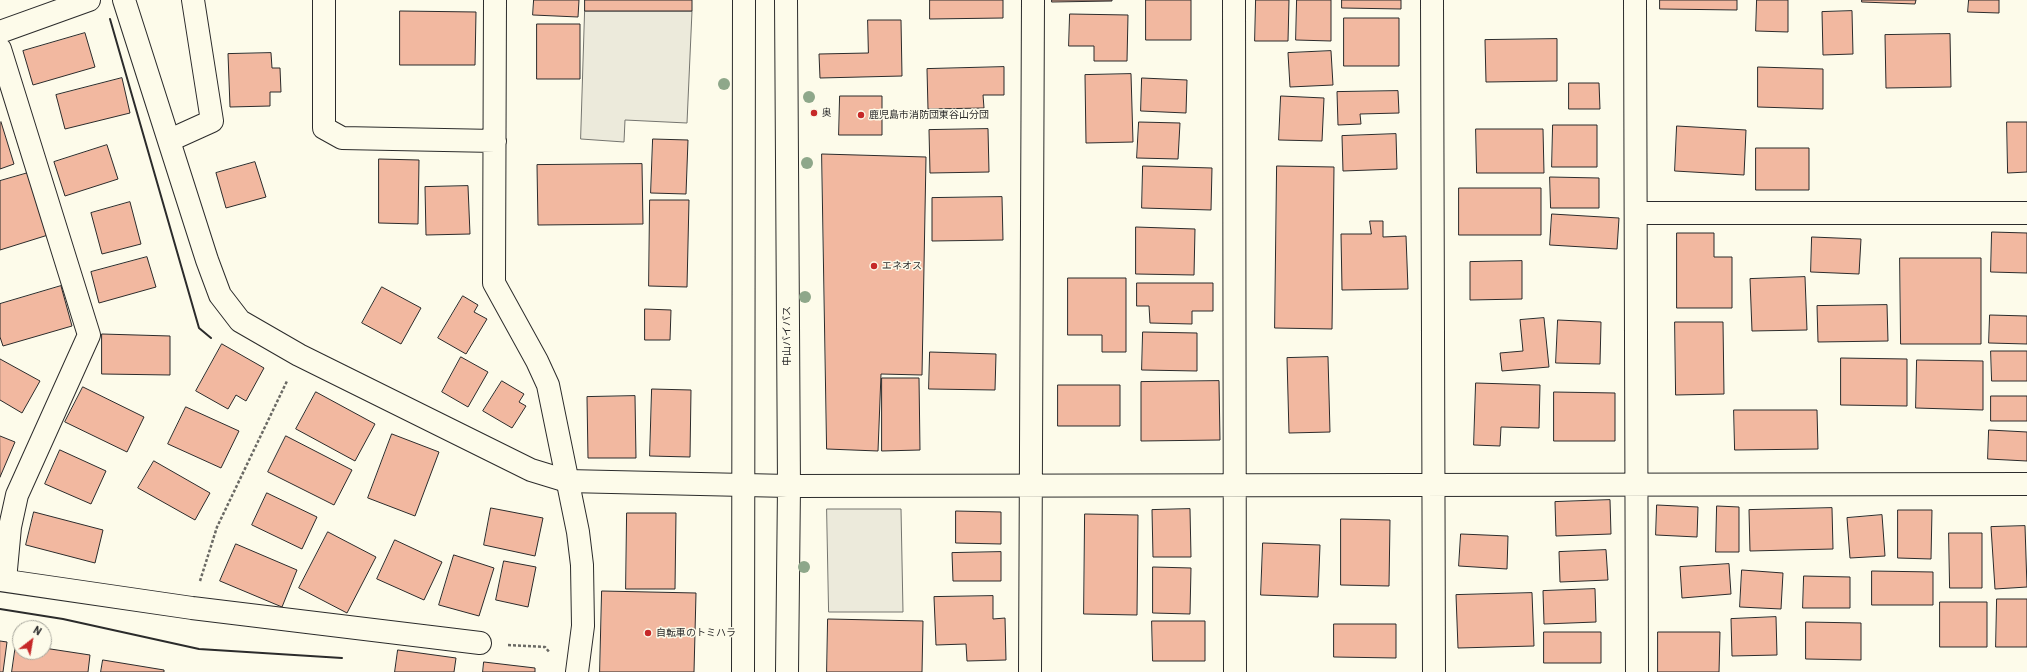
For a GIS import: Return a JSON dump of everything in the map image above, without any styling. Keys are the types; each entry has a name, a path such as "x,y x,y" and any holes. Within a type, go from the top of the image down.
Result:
{"street":[{"path":"0,32 89,0"},
{"path":"124,0 170,140 207,260 220,294 240,322 299,355 531,470 567,481 743,486 1235,484 2027,484"},
{"path":"170,140 212,121 194,0"},
{"path":"324,0 324,128 342,138 495,141"},
{"path":"495,0 494,283 537,360 548,385 578,532 582,565 583,626 577,672"},
{"path":"743,672 744,0"},
{"name":"中山バイパス","path":"786,0 789,486 787,672"},
{"path":"1030,672 1032,0"},
{"path":"1234,0 1234,672"},
{"path":"1432,0 1434,672"},
{"path":"1635,0 1638,672"},
{"path":"0,49 89,335 17,495 10,527 2,580 192,608 480,643"},
{"path":"1636,213 2027,213"}],"path":[{"path":"192,608 217,526 299,355"},
{"path":"480,643 545,647 553,655"}],"shaded area":[{"path":"585,11 692,11 687,123 625,120 624,142 581,139"},
{"path":"827,509 901,509 903,612 829,612"}],"building":[{"path":"534,0 579,0 578,17 533,15"},
{"path":"585,0 692,0 692,11 585,11"},
{"path":"930,0 1003,0 1003,18 930,19"},
{"path":"1052,0 1112,0 1112,1 1052,2"},
{"path":"1146,0 1191,0 1191,40 1146,40"},
{"path":"1256,0 1289,0 1288,41 1255,41"},
{"path":"1297,0 1331,0 1331,41 1296,40"},
{"path":"1342,0 1401,0 1401,9 1342,8"},
{"path":"1660,0 1737,0 1737,10 1660,9"},
{"path":"1757,0 1788,0 1788,32 1756,31"},
{"path":"1862,0 1916,0 1915,4 1862,2"},
{"path":"1969,0 1999,0 1999,13 1968,12"},
{"path":"400,11 476,12 475,65 400,65"},
{"path":"1852,11 1853,54 1823,55 1822,12"},
{"path":"1070,14 1128,15 1127,61 1094,61 1094,46 1069,46"},
{"path":"1344,18 1399,18 1399,66 1344,66"},
{"path":"868,20 901,20 902,76 820,78 819,54 868,53"},
{"path":"537,24 580,24 580,79 537,79"},
{"path":"85,33 95,67 33,85 23,51"},
{"path":"1950,34 1951,87 1886,88 1885,35"},
{"path":"1557,39 1557,81 1486,82 1485,40"},
{"path":"1331,51 1333,85 1290,87 1288,53"},
{"path":"271,53 272,68 280,68 281,92 270,92 270,106 230,107 228,54"},
{"path":"1004,67 1004,95 983,95 984,108 928,109 927,69"},
{"path":"1758,67 1823,69 1823,109 1758,107"},
{"path":"1131,74 1133,142 1086,143 1085,75"},
{"path":"122,78 130,113 65,129 56,95"},
{"path":"1142,78 1187,80 1186,113 1141,111"},
{"path":"1569,83 1599,83 1600,109 1569,109"},
{"path":"1398,91 1399,113 1360,114 1361,124 1338,125 1337,92"},
{"name":"鹿児島市消防団東谷山分団","path":"840,96 882,96 882,135 839,135"},
{"path":"1281,96 1324,98 1322,141 1279,140"},
{"path":"1,122 14,164 0,169 0,123"},
{"path":"1139,122 1180,123 1178,159 1137,158"},
{"path":"2007,122 2027,122 2027,172 2008,173"},
{"path":"1553,125 1597,125 1597,167 1552,167"},
{"path":"1677,126 1746,130 1744,175 1675,171"},
{"path":"988,129 989,172 930,173 929,130"},
{"path":"1476,129 1543,129 1544,173 1477,173"},
{"path":"1396,134 1397,169 1343,171 1342,136"},
{"path":"653,139 688,140 686,194 651,193"},
{"path":"107,145 118,179 65,196 54,162"},
{"path":"1756,148 1809,148 1809,190 1756,190"},
{"name":"エネオス","path":"822,154 926,157 922,375 881,374 878,451 827,449"},
{"path":"379,159 419,160 418,224 379,223"},
{"path":"255,162 266,197 226,208 216,173"},
{"path":"642,164 643,224 538,225 537,165"},
{"path":"1143,166 1212,168 1211,210 1142,208"},
{"path":"1277,166 1334,167 1332,329 1275,328"},
{"path":"28,173 48,235 0,250 0,181"},
{"path":"1550,177 1599,178 1599,208 1551,208"},
{"path":"468,186 470,234 426,235 425,187"},
{"path":"1459,188 1541,188 1541,235 1459,235"},
{"path":"1002,197 1003,240 932,241 932,198"},
{"path":"650,200 689,200 687,287 649,286"},
{"path":"130,202 141,244 102,254 91,213"},
{"path":"1552,214 1619,218 1617,249 1550,245"},
{"path":"1370,221 1383,221 1383,237 1406,236 1408,289 1342,290 1341,234 1371,234"},
{"path":"1136,227 1195,229 1194,275 1136,274"},
{"path":"1992,232 2027,233 2027,273 1991,272"},
{"path":"1677,233 1714,233 1714,257 1732,257 1732,308 1677,308"},
{"path":"1812,237 1861,239 1859,274 1811,272"},
{"path":"147,257 156,287 99,303 91,272"},
{"path":"1900,258 1981,258 1981,344 1901,344"},
{"path":"1522,261 1522,299 1470,300 1470,262"},
{"path":"1805,277 1807,330 1752,331 1750,279"},
{"path":"1068,278 1126,278 1126,352 1102,352 1102,335 1068,335"},
{"path":"1137,283 1213,283 1213,311 1192,311 1192,324 1150,323 1149,306 1137,306"},
{"path":"61,286 72,326 3,346 0,337 0,304"},
{"path":"382,287 421,308 401,344 362,323"},
{"path":"463,296 478,305 474,312 487,319 466,354 438,338"},
{"path":"1887,305 1888,341 1818,342 1817,306"},
{"path":"645,309 671,310 670,340 645,340"},
{"path":"1990,315 2027,316 2027,344 1989,343"},
{"path":"1544,318 1549,367 1502,371 1500,353 1523,351 1520,320"},
{"path":"1558,320 1601,322 1600,364 1556,363"},
{"path":"1675,322 1723,322 1724,394 1676,395"},
{"path":"1143,332 1197,333 1197,371 1142,370"},
{"path":"102,334 170,336 170,375 102,374"},
{"path":"222,344 264,368 246,401 236,395 228,409 196,391"},
{"path":"1991,351 2027,351 2027,381 1992,381"},
{"path":"930,352 996,354 995,390 929,389"},
{"path":"461,357 488,372 468,407 442,392"},
{"path":"1328,357 1330,432 1289,433 1287,358"},
{"path":"1841,358 1907,359 1907,406 1841,405"},
{"path":"0,359 40,381 22,413 0,400"},
{"path":"1917,360 1983,361 1983,410 1916,408"},
{"path":"882,378 919,378 920,450 882,451"},
{"path":"502,381 524,394 519,402 526,406 512,428 483,411"},
{"path":"1219,381 1220,440 1141,441 1141,382"},
{"path":"1476,383 1540,385 1539,428 1501,427 1500,446 1474,445"},
{"path":"1058,385 1120,385 1120,426 1058,426"},
{"path":"83,387 144,417 127,452 65,422"},
{"path":"652,389 691,390 690,457 650,456"},
{"path":"316,392 375,424 355,461 296,429"},
{"path":"1554,392 1615,393 1615,441 1554,441"},
{"path":"635,396 636,458 588,458 587,397"},
{"path":"1991,396 2027,396 2027,421 1991,421"},
{"path":"186,407 239,431 221,468 168,444"},
{"path":"1734,410 1817,410 1818,449 1735,450"},
{"path":"1989,430 2027,432 2027,461 1988,459"},
{"path":"392,434 439,452 415,516 368,498"},
{"path":"0,436 15,442 0,477"},
{"path":"286,436 352,470 334,505 268,472"},
{"path":"60,450 106,471 91,504 45,484"},
{"path":"154,461 210,493 195,520 138,488"},
{"path":"267,493 317,517 302,549 252,525"},
{"path":"1610,500 1611,534 1556,536 1555,502"},
{"path":"1657,505 1698,507 1697,537 1656,535"},
{"path":"1717,506 1739,507 1739,552 1716,552"},
{"path":"491,508 543,518 535,556 484,545"},
{"path":"1832,508 1833,549 1750,551 1749,510"},
{"path":"1190,509 1191,557 1153,557 1152,510"},
{"path":"1898,510 1932,510 1931,559 1898,558"},
{"path":"956,511 1001,512 1001,544 956,543"},
{"path":"34,512 103,530 95,563 26,545"},
{"path":"627,513 676,513 675,589 626,589"},
{"path":"1085,514 1138,515 1137,615 1084,614"},
{"path":"1882,515 1885,556 1850,558 1847,518"},
{"path":"1341,519 1390,520 1389,586 1341,585"},
{"path":"2025,526 2027,587 1995,589 1991,527"},
{"path":"328,532 376,557 347,613 299,588"},
{"path":"1949,533 1982,533 1982,588 1950,588"},
{"path":"1461,534 1508,536 1507,569 1459,566"},
{"path":"395,540 442,562 424,600 377,579"},
{"path":"1263,543 1320,545 1318,597 1261,595"},
{"path":"236,544 297,570 282,607 220,581"},
{"path":"1606,550 1608,580 1560,582 1559,552"},
{"path":"1001,552 1001,581 953,581 952,553"},
{"path":"454,555 494,568 479,616 439,605"},
{"path":"504,561 536,567 528,607 496,600"},
{"path":"1729,564 1731,594 1682,598 1680,567"},
{"path":"1153,567 1191,568 1190,614 1153,613"},
{"path":"1742,570 1783,573 1781,609 1740,607"},
{"path":"1872,571 1933,572 1933,605 1872,605"},
{"path":"1804,576 1850,577 1850,608 1803,608"},
{"path":"1595,589 1596,622 1544,624 1543,591"},
{"name":"自転車のトミハラ","path":"602,591 696,593 694,672 600,672"},
{"path":"1532,593 1534,646 1458,648 1456,595"},
{"path":"993,596 993,619 1005,618 1006,660 967,661 966,644 936,645 934,597"},
{"path":"1997,599 2027,599 2027,647 1996,647"},
{"path":"1940,602 1987,602 1987,647 1940,647"},
{"path":"1776,617 1777,655 1732,656 1731,619"},
{"path":"828,619 923,621 922,672 827,672"},
{"path":"1152,621 1205,621 1205,661 1153,661"},
{"path":"1806,622 1861,623 1861,660 1806,659"},
{"path":"1334,624 1396,624 1396,658 1334,657"},
{"path":"1544,632 1601,632 1601,663 1544,663"},
{"path":"1658,632 1720,632 1719,672 1658,672"},
{"path":"0,641 7,642 3,672 0,672"},
{"path":"52,649 90,655 88,672 12,672 14,660 52,660"},
{"path":"398,650 456,658 454,672 395,672"},
{"path":"103,660 164,670 164,672 101,672"},
{"path":"484,662 535,668 535,672 483,672"}],"wall":[{"path":"110,19 199,328 211,338"},
{"path":"0,609 63,619 199,649 342,658"}],"place":[{"name":"奥","path":"814,113"},
{"name":"鹿児島市消防団東谷山分団","path":"861,115"},
{"name":"エネオス","path":"874,266"},
{"name":"自転車のトミハラ","path":"648,633"}]}
